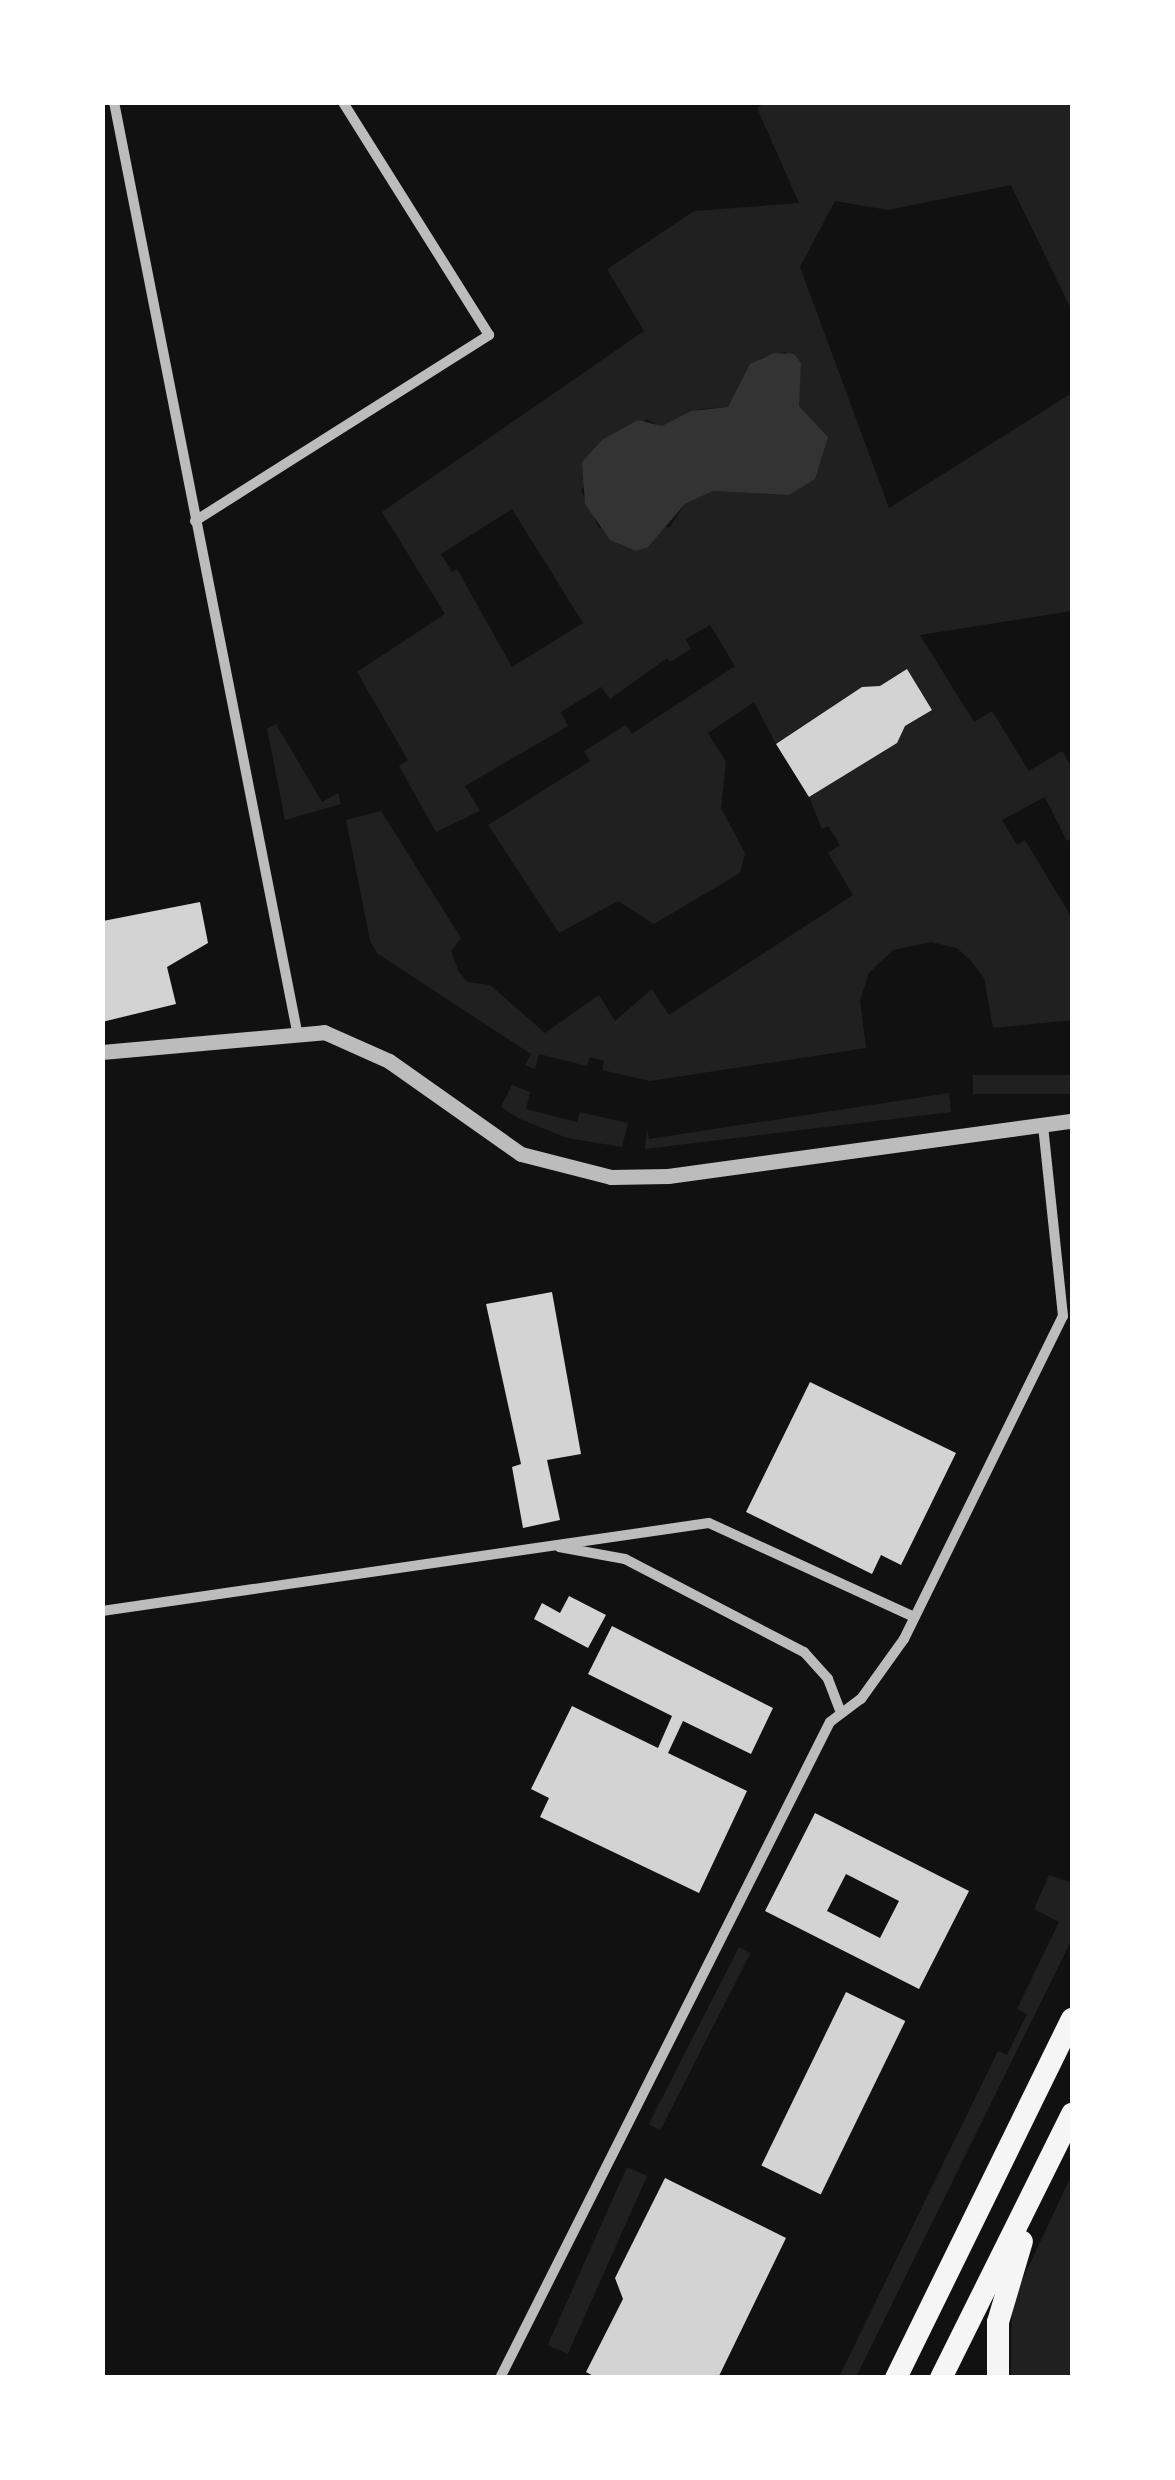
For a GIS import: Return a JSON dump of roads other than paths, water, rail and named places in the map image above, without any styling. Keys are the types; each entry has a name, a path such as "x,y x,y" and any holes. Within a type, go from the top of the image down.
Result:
{"highway":[{"path":"896,2378 1072,2020"},
{"path":"942,2378 1072,2114"},
{"path":"998,2378 998,2322 1040,2180"}],"street":[{"path":"114,102 297,1031"},
{"path":"196,521 489,336 343,102"},
{"path":"102,1052 297,1031 324,1032 389,1060 522,1154 612,1177 668,1176 1072,1121"},
{"path":"500,2378 841,1712 861,1699 914,1617 1063,1316 1043,1125"},
{"path":"102,1611 708,1523 914,1617"},
{"path":"548,1545 626,1559 804,1652 828,1679 841,1712"}]}
